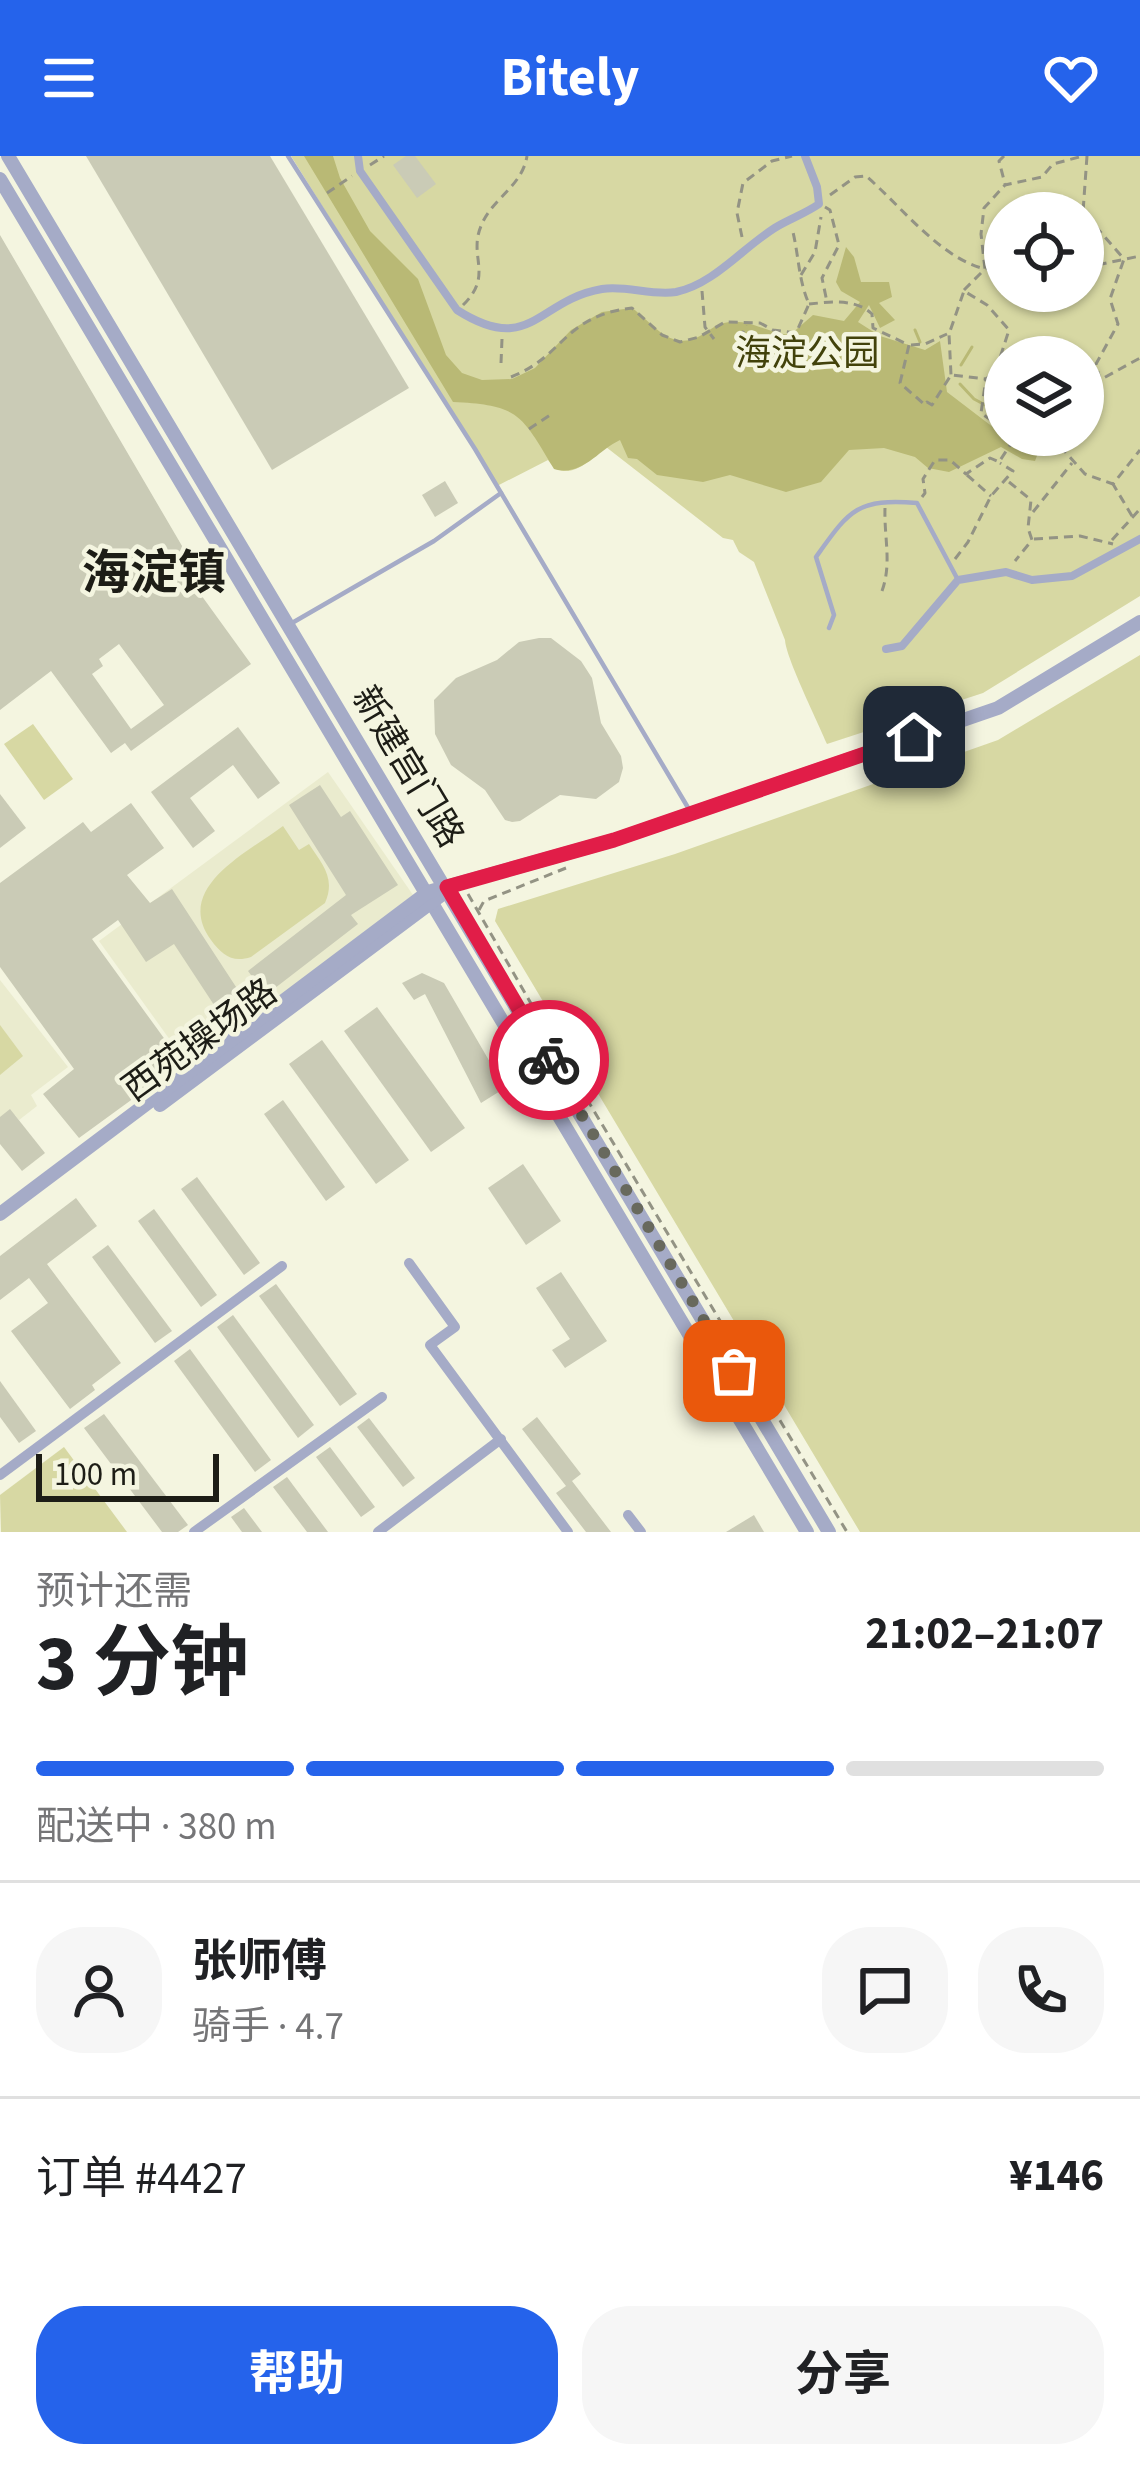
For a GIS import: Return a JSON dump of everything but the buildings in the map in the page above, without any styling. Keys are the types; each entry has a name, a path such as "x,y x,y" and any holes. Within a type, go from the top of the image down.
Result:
{"street":[{"name":"新建宫门路","path":"8,156 829,1532"},
{"path":"358,156 359,171 457,310 480,325 502,331 542,318 562,304 603,288 683,291 819,204 818,187 805,156"},
{"name":"新建宫门路","path":"0,178 807,1532"},
{"path":"886,649 902,646 958,580 1006,572 1032,580 1072,576 1140,539"},
{"path":"431,897 447,887 691,813 998,709 1140,622"},
{"name":"西苑操场路","path":"0,1214 431,897"},
{"name":"西苑操场路","path":"0,1224 431,897"},
{"path":"409,1263 455,1327 430,1345 568,1532"},
{"path":"0,1474 282,1266"},
{"path":"194,1532 382,1397"},
{"path":"378,1532 501,1438"},
{"path":"628,1515 641,1532"}],"lane":[{"path":"288,156 501,493 691,813"},
{"path":"289,624 434,541 501,493"},
{"path":"829,628 834,615 816,557 846,514 886,500 917,503 958,580"}],"path":[{"path":"457,310 479,284 481,226 517,184 527,156"},
{"path":"745,251 736,213 743,182 772,161 792,156"},
{"path":"1004,156 999,161 1005,185"},
{"path":"999,192 1005,185 1042,177 1053,164 1085,156 1083,212 1124,259"},
{"path":"327,193 356,173"},
{"path":"819,204 855,177 866,176 920,224 940,249 984,269"},
{"path":"798,280 814,252 821,220 819,204"},
{"path":"819,204 830,210 838,245 822,278 826,302"},
{"path":"984,208 984,260"},
{"path":"511,377 535,368 571,330 602,312 632,308 662,335 680,342 725,322 760,322 772,330 796,333 809,304 798,280 799,255 790,220"},
{"path":"1104,263 1140,256"},
{"path":"1104,349 1118,324 1111,299 1124,259"},
{"path":"909,345 900,383 925,406 927,402 932,406 951,375 949,334 964,291 984,270"},
{"path":"698,282 704,294 707,330 714,339"},
{"path":"964,291 987,305 1009,330 1007,336"},
{"path":"809,304 864,308 872,314 873,328 909,345 949,334"},
{"path":"740,339 747,323"},
{"path":"501,363 502,331"},
{"path":"1104,378 1140,358"},
{"path":"951,375 984,379"},
{"path":"529,429 553,413"},
{"path":"1113,484 1140,450"},
{"path":"999,462 1003,456"},
{"path":"1069,456 1084,474 1113,484 1132,516"},
{"path":"951,564 992,496 1013,472 990,458 966,474"},
{"path":"917,503 925,494 923,479 935,460 950,460 992,496"},
{"path":"1032,513 1073,461"},
{"path":"1008,481 1031,500 1028,528 1033,539"},
{"path":"882,591 890,567 884,536 886,500"},
{"path":"1111,541 1140,509"},
{"path":"1006,572 1033,539 1080,536 1111,541 1118,551"},
{"path":"463,885 555,1045"},
{"path":"576,1081 847,1532"}],"shaded area":[{"path":"304,156 333,156 370,231 418,279 446,355 462,373 482,380 512,379 535,368 571,330 602,312 632,308 662,333 679,340 732,322 790,335 813,315 844,321 860,302 841,291 836,282 846,247 861,282 889,282 892,297 879,303 895,320 880,328 869,305 858,322 880,336 925,350 940,341 947,392 984,420 984,455 949,472 884,448 849,450 821,482 786,492 730,475 703,482 657,475 637,459 628,458 620,440 581,466 564,471 554,469 516,416 492,406 453,402"},
{"path":"328,772 413,895 188,1065 99,941"},
{"path":"0,980 68,1067 31,1095 37,1106 19,1120 15,1115 0,1125"}],"green space":[{"name":"海淀公园","path":"291,156 1140,156 1140,596 983,693 827,744 754,562 739,552 733,540 723,538 606,447 569,471 548,460 497,486"},
{"path":"1140,655 1140,1532 860,1532 495,921 498,909 675,854 998,740"},
{"path":"33,724 73,779 44,800 4,744"},
{"path":"283,826 299,850 309,844 323,865 329,886 325,903 251,957 228,956 211,940 201,904 219,874"},
{"path":"0,1025 23,1056 0,1075"},
{"path":"64,1447 127,1532 1,1532 0,1495"}],"waterway":[{"path":"915,330 920,342"},
{"path":"961,365 972,347"},
{"path":"960,384 984,404"}],"way so far":[{"path":"549,1060 734,1371"}],"district":[{"name":"海淀镇","path":"154,572"}],"route":[{"path":"549,1060 447,887 614,840 914,737"}]}
